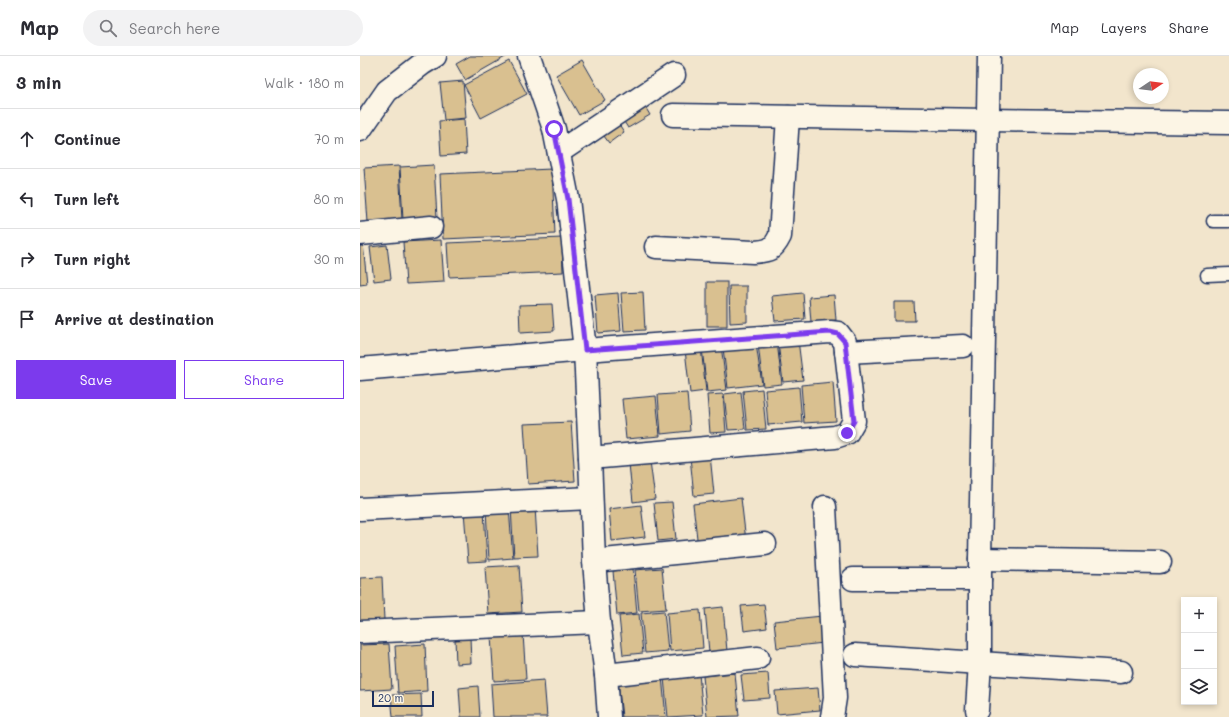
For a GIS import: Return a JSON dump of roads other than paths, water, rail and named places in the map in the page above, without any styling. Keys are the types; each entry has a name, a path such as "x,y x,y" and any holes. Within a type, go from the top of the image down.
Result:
{"street":[{"path":"529,56 554,129 568,199 585,350 594,561 609,717"},
{"path":"977,710 980,662 980,569 990,56"},
{"path":"360,130 387,91 425,59"},
{"path":"559,152 674,75"},
{"path":"673,115 1229,122"},
{"path":"656,247 765,252 775,246 780,236 788,117"},
{"path":"360,234 430,227"},
{"path":"360,369 585,350 830,332 838,334 845,342 854,421 847,433 835,437 590,458"},
{"path":"846,352 963,346"},
{"path":"360,509 591,498"},
{"path":"825,507 835,698 832,717"},
{"path":"594,561 765,544"},
{"path":"853,579 980,569 1160,562"},
{"path":"360,632 599,622"},
{"path":"855,655 1121,672"},
{"path":"606,675 758,658"}],"lane":[{"path":"1213,221 1229,221"},
{"path":"1207,275 1229,274"}]}
